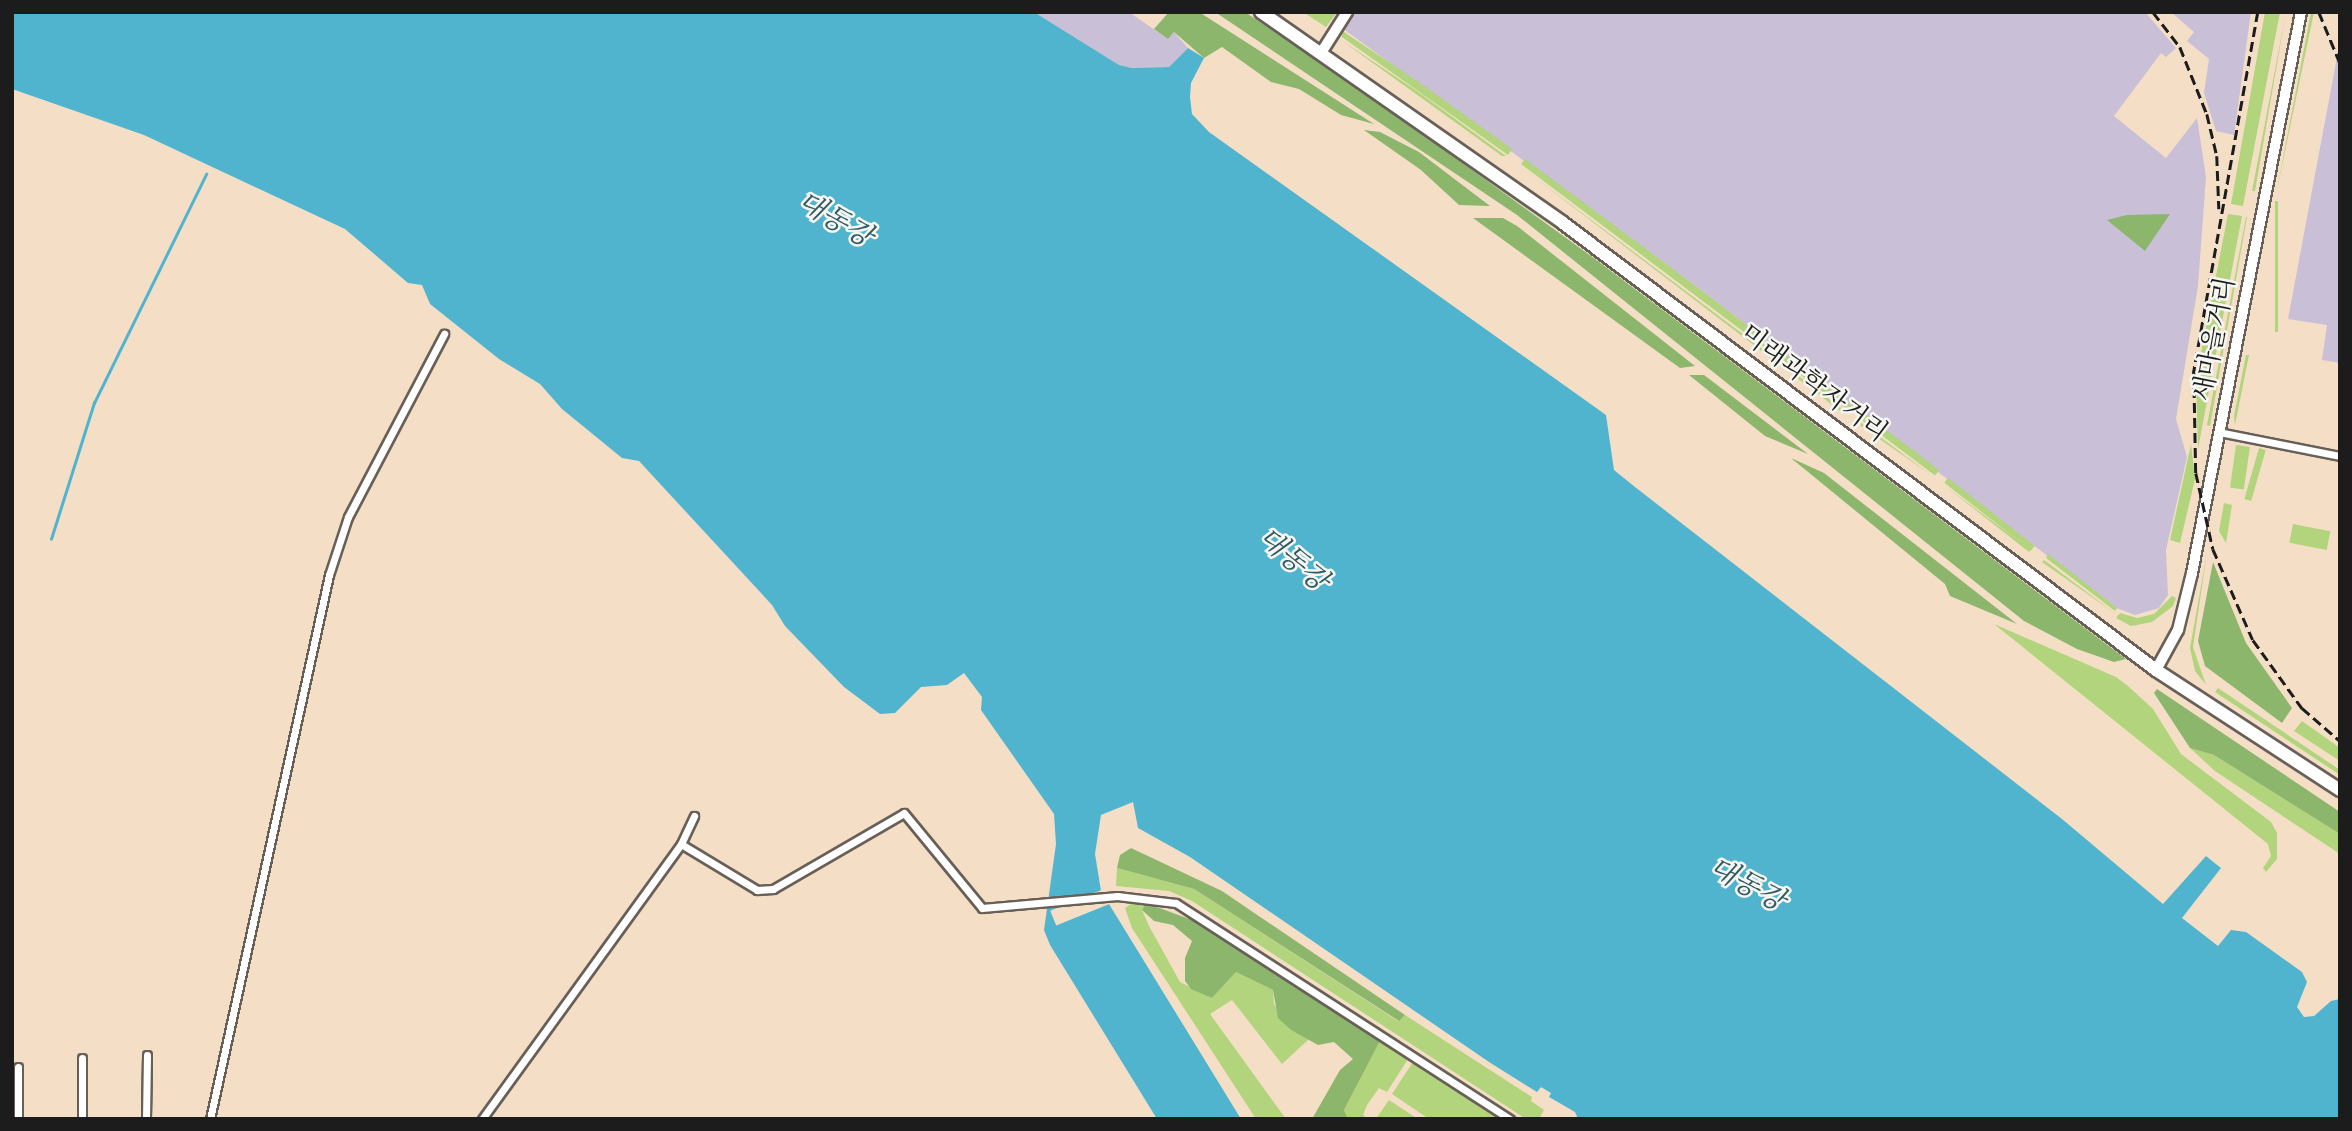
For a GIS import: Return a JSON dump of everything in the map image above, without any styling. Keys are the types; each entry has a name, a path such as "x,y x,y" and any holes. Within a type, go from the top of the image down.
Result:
{"main road":[{"name":"미래과학자거리","path":"1261,12 1574,231 2156,670 2340,790"},
{"name":"새마을거리","path":"2156,670 2178,630 2301,12"}],"street":[{"path":"1321,53 1347,12"},
{"path":"210,1119 329,575 348,517 444,334"},
{"path":"2219,432 2340,456"},
{"path":"681,844 757,890 773,889 904,813 982,908 1117,896 1151,897 1190,911 1510,1119"},
{"path":"482,1119 681,844 694,816"},
{"path":"146,1055 146,1119"},
{"path":"82,1058 82,1119"},
{"path":"18,1067 18,1119"}],"shaded area":[{"path":"1034,12 1129,12 1168,39 1174,32 1188,48 1169,67 1132,68 1119,65"},
{"path":"1352,12 2145,12 2176,48 2166,57 2161,53 2114,116 2166,158 2197,118 2206,177 2198,286 2176,419 2187,457 2166,550 2168,595 2159,608 2135,615 2114,607 1693,284 1342,28"},
{"path":"2171,12 2251,12 2234,135 2216,131 2204,93 2209,59 2187,41 2194,32"},
{"path":"2340,41 2340,363 2322,360 2327,325 2288,319"}],"green space":[{"path":"1169,12 1199,12 1374,124 1341,115 1299,89 1271,82 1222,47 1204,58 1174,32 1168,39 1154,29"},
{"path":"1215,12 1245,12 1373,98 1591,256 2126,659 2114,662 2077,649 2024,621 1517,215"},
{"path":"1303,12 1337,12 1326,27"},
{"path":"2265,12 2280,12 2243,206 2231,204"},
{"path":"2286,12 2255,191 2252,191"},
{"path":"2311,12 2314,12 2276,195"},
{"path":"1341,30 1512,149 1508,155 1342,37"},
{"path":"1341,40 1417,91 1506,156 1502,156"},
{"path":"1364,130 1380,132 1419,152 1490,206 1459,205 1421,170"},
{"path":"1525,159 1854,407 1850,412 1521,164"},
{"path":"1518,165 1848,413 1844,414"},
{"path":"2275,201 2278,201 2278,332 2275,332"},
{"path":"2170,214 2145,251 2107,220 2127,215"},
{"path":"2228,214 2242,216 2198,449 2196,379"},
{"path":"2247,217 2210,426 2207,425"},
{"path":"1473,218 1503,218 1517,226 1695,366 1680,368"},
{"path":"2246,355 2249,355 2235,425 2234,416"},
{"path":"1689,375 1704,375 1808,454 1765,436"},
{"path":"1865,414 1939,470 1935,476 1861,420"},
{"path":"1860,422 1931,475 1861,426"},
{"path":"2191,444 2195,479 2180,543 2170,540"},
{"path":"2236,445 2250,447 2244,490 2230,488"},
{"path":"2259,448 2266,450 2251,501 2244,499"},
{"path":"1791,458 1824,473 2017,624 1950,596 1945,584"},
{"path":"1948,478 2035,546 2031,550 1944,483"},
{"path":"1945,486 2031,550 2029,552"},
{"path":"2224,503 2232,505 2226,543 2219,531"},
{"path":"2293,524 2330,531 2327,550 2289,543"},
{"path":"2207,553 2193,647 2206,685 2195,671 2190,648"},
{"path":"2048,554 2117,608 2115,611 2046,558"},
{"path":"2044,560 2116,614 2042,562"},
{"path":"2213,562 2246,643 2292,708 2282,723 2205,666 2198,641"},
{"path":"2172,596 2176,598 2173,606 2152,622 2131,626 2116,618 2120,613 2137,618 2154,614"},
{"path":"1994,624 2116,677 2128,686 2153,709 2181,754 2271,822 2277,833 2277,859 2266,872 2263,868 2271,856 2268,844"},
{"path":"2218,688 2340,770 2340,775 2215,692"},
{"path":"2157,689 2340,812 2340,834 2214,755 2190,748 2154,693"},
{"path":"2302,721 2340,748 2340,761 2294,731"},
{"path":"2190,748 2214,755 2340,834 2340,854 2215,771"},
{"path":"1131,848 1222,891 1405,1015 1399,1021 1194,889 1117,868 1120,855"},
{"path":"1117,868 1194,889 1398,1021 1405,1015 1532,1097 1531,1101 1544,1110 1539,1119 1526,1119 1192,901 1169,891 1116,886"},
{"path":"1134,902 1146,903 1142,910 1180,982 1212,998 1236,972 1273,990 1274,1004 1291,1030 1309,1039 1282,1064 1232,1000 1210,1014 1286,1119 1256,1119 1132,928 1125,908"},
{"path":"1146,903 1192,920 1380,1041 1344,1110 1348,1119 1312,1119 1340,1070 1353,1059 1334,1042 1318,1045 1291,1030 1278,1018 1273,990 1236,972 1212,998 1191,989 1185,981 1185,958 1192,941 1173,925 1154,921 1142,910"},
{"path":"1380,1041 1408,1059 1387,1092 1379,1088 1367,1105 1363,1115 1368,1119 1348,1119 1344,1110"},
{"path":"1413,1062 1498,1119 1429,1119 1392,1094"},
{"path":"1389,1100 1418,1119 1376,1119"}],"water":[{"name":"대동강","path":"12,12 1034,12 1119,65 1132,68 1169,67 1188,48 1204,58 1191,83 1190,97 1192,114 1209,132 1606,415 1614,470 1635,487 2062,819 2163,904 2206,856 2221,868 2182,918 2218,946 2231,930 2246,932 2302,972 2307,982 2297,1007 2304,1017 2314,1016 2331,1001 2340,999 2340,1119 1578,1119 1575,1112 1549,1097 1551,1093 1541,1087 1537,1092 1489,1062 1190,857 1138,828 1133,802 1101,815 1095,854 1101,891 1241,1119 1157,1119 1050,945 1044,930 1056,844 1054,814 981,710 982,697 964,673 947,685 921,687 895,713 880,714 844,687 785,626 772,605 639,461 622,458 562,409 540,384 499,359 430,304 422,285 408,283 345,229 144,135 12,89"}],"pier":[{"path":"1104,889 1110,904 1056,926 1050,911"}],"waterway":[{"path":"51,539 94,403 206,174"}],"railway":[{"path":"2153,12 2180,47 2207,114 2217,156 2219,209"},
{"path":"2258,12 2194,373 2196,473 2213,549 2253,640 2302,708 2340,741"},
{"path":"2319,12 2340,63"}]}
